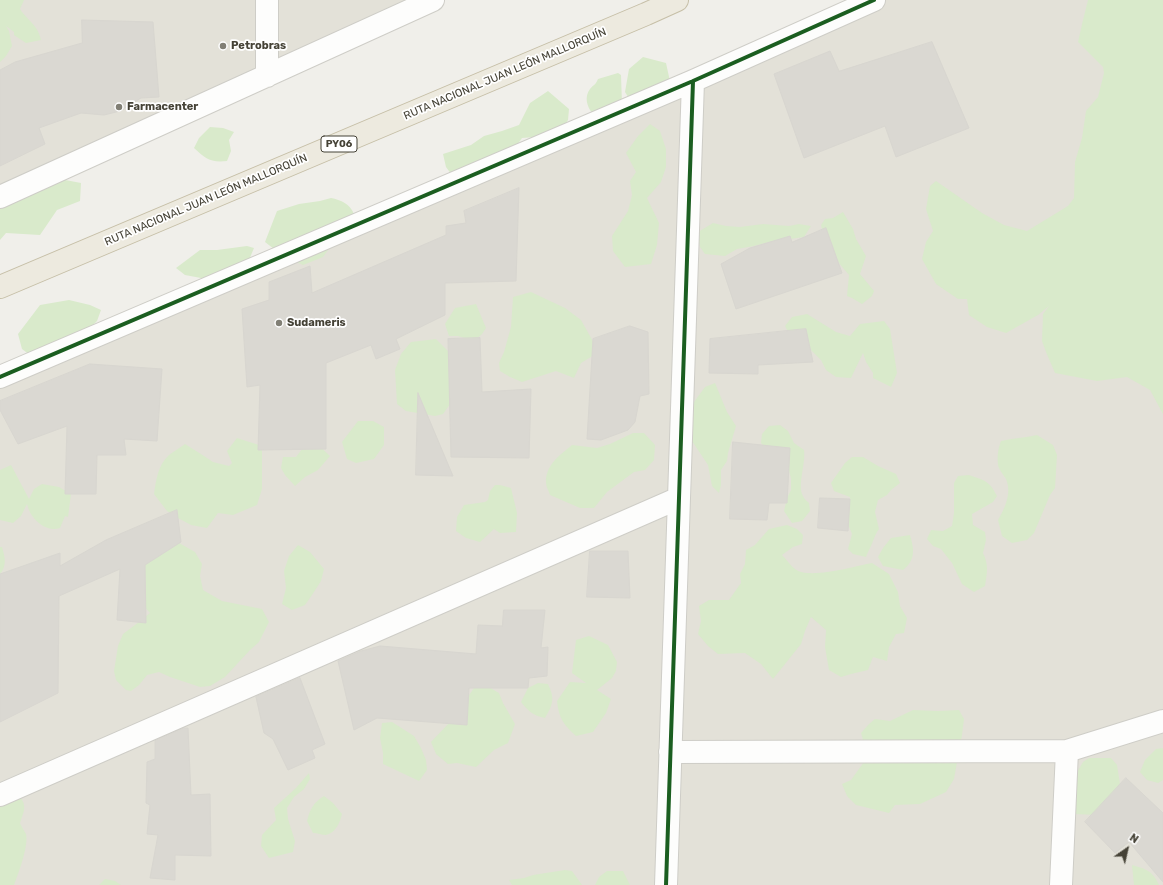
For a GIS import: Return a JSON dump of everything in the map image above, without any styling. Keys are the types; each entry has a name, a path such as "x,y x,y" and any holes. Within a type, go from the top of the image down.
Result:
{"highway":[{"name":"RUTA NACIONAL JUAN LEÓN MALLORQUÍN","path":"0,287 677,0"}],"street":[{"path":"267,0 267,76"},
{"path":"0,197 433,0"},
{"path":"0,377 693,81 874,0"},
{"path":"666,885 693,81"},
{"path":"0,795 679,498"},
{"path":"670,752 1068,751 1163,721"},
{"path":"1061,885 1068,751"}],"shaded area":[{"path":"0,0 442,0 0,193"},
{"path":"874,0 1163,0 1163,885 0,885 0,377"}],"green space":[{"path":"0,0 24,0 20,9 38,31 41,40 26,43 14,35 14,32 6,26 9,31 12,46 0,62"},
{"path":"1088,0 1163,0 1163,414 1150,390 1127,377 1097,381 1055,373 1042,341 1043,314 1049,306 1038,315 1006,333 987,327 969,315 967,299 958,299 936,284 922,259 926,242 933,231 926,209 930,186 936,181 982,213 1004,225 1027,231 1068,206 1074,198 1075,162 1082,138 1086,111 1098,97 1104,73 1103,67 1078,42"},
{"path":"643,57 666,63 671,86 630,100 625,92 629,69"},
{"path":"618,73 621,75 622,104 592,113 587,101 588,92 598,79"},
{"path":"548,91 569,109 568,120 564,126 535,137 522,138 515,148 454,178 446,167 443,154 471,145 484,136 519,125 530,103"},
{"path":"650,124 660,131 666,149 666,167 661,182 647,198 659,223 657,245 651,264 625,267 613,251 612,236 628,211 632,195 630,181 636,172 626,153 638,136"},
{"path":"210,127 223,128 234,132 229,140 231,151 227,161 208,159 194,148 199,138"},
{"path":"38,170 60,179 81,183 80,201 57,210 40,235 6,233 0,240 0,185 4,182"},
{"path":"331,198 345,203 354,214 323,257 303,265 283,256 265,242 277,211 299,204"},
{"path":"843,212 866,256 860,274 874,291 872,296 862,304 847,296 849,275 833,256 825,240 821,225 825,219 833,218"},
{"path":"713,223 740,227 763,224 789,226 799,224 811,226 804,237 769,242 737,249 725,256 705,254 700,247 698,232"},
{"path":"247,246 254,248 244,272 216,284 201,278 185,275 176,268 200,250 217,250"},
{"path":"531,292 565,308 581,320 599,352 581,363 574,378 556,371 522,382 500,371 499,363 504,352 511,327 513,297"},
{"path":"69,300 90,305 101,310 97,321 88,330 38,361 22,349 18,334 40,305"},
{"path":"476,304 486,328 482,334 474,341 458,336 449,336 445,324 455,308"},
{"path":"807,314 836,332 850,336 860,324 884,321 890,329 897,373 891,387 873,378 873,373 866,362 863,353 851,378 836,377 826,370 821,360 810,349 793,341 785,326 792,317"},
{"path":"436,339 448,351 452,366 453,400 443,414 435,416 406,411 397,404 395,370 401,354 411,342"},
{"path":"715,383 727,412 736,426 727,461 721,470 721,485 719,493 712,486 708,465 692,441 691,427 694,402 705,387"},
{"path":"358,421 373,421 384,427 384,445 374,459 356,463 347,459 342,442"},
{"path":"780,425 788,431 794,443 804,450 801,492 809,503 810,511 802,521 792,523 784,511 787,498 791,490 788,458 766,448 761,443 762,434 769,426"},
{"path":"633,433 644,433 655,445 654,460 645,470 634,472 607,492 594,508 580,508 550,495 546,486 548,471 554,461 572,445 597,448 610,444"},
{"path":"1037,435 1053,445 1057,455 1055,488 1050,495 1034,533 1027,540 1012,543 1002,536 998,520 1008,495 1008,484 998,465 999,447 1001,441"},
{"path":"237,438 262,446 262,489 257,505 233,515 218,513 207,528 191,525 167,511 154,494 160,468 165,459 185,444 213,462 229,466 232,463 227,451"},
{"path":"315,442 330,456 318,470 305,477 295,486 281,468 283,457 296,457 302,449"},
{"path":"852,457 863,457 896,474 900,483 887,495 878,500 875,512 879,529 866,557 853,554 848,549 852,534 847,522 850,509 850,497 834,491 831,483 845,463"},
{"path":"11,465 29,499 34,489 42,484 59,487 71,494 68,517 65,516 60,528 52,529 40,524 31,514 27,504 21,516 13,523 0,520 0,470"},
{"path":"969,475 989,484 997,496 993,502 972,514 973,525 985,532 986,540 983,553 987,569 985,586 974,592 962,584 952,563 941,549 933,546 927,539 931,530 943,531 952,526 954,513 954,483 958,476"},
{"path":"495,485 511,488 517,513 516,532 500,533 494,529 480,542 466,538 456,531 457,517 464,505 485,502 488,500 490,491"},
{"path":"787,525 797,529 803,535 802,544 793,547 782,555 795,569 802,572 821,573 872,563 889,574 898,592 900,606 907,618 904,633 896,634 889,647 887,661 873,657 868,670 841,677 829,670 825,647 826,630 811,617 801,644 773,679 761,664 745,653 718,654 708,646 698,634 701,621 699,606 709,600 729,600 741,583 740,574 745,564 746,550 755,545 769,529"},
{"path":"910,535 913,554 907,566 903,570 883,566 878,557 891,538"},
{"path":"179,543 195,552 202,564 200,576 203,590 222,601 262,609 269,622 259,642 225,677 210,686 200,687 159,672 147,675 139,685 131,691 126,690 116,680 114,671 118,646 123,634 150,613 139,601 139,569 151,554"},
{"path":"298,545 310,552 324,569 321,581 305,605 292,610 282,604 286,588 284,571 289,556"},
{"path":"0,547 2,547 5,561 4,568 0,574"},
{"path":"589,636 608,645 617,662 616,671 612,678 597,690 611,699 606,713 593,732 576,736 562,720 557,701 570,682 586,683 572,673 576,640"},
{"path":"485,682 499,693 515,724 508,743 494,750 476,767 457,763 448,764 436,754 431,742 452,720 474,688"},
{"path":"538,683 548,684 552,694 550,709 545,718 532,713 521,702 528,688"},
{"path":"913,710 959,710 964,719 954,779 946,792 920,804 895,805 889,813 856,805 847,796 842,784 851,780 864,762 865,746 861,733 875,719 890,721"},
{"path":"392,722 414,736 421,748 426,760 427,770 419,781 383,764 383,753 380,738 382,723"},
{"path":"1163,748 1163,780 1158,783 1147,780 1140,772 1145,760 1156,749"},
{"path":"1089,758 1111,758 1117,765 1120,795 1097,815 1074,814 1077,772 1083,762"},
{"path":"309,773 310,779 304,789 294,797 287,808 288,819 295,841 293,852 269,858 261,846 262,835 276,820 274,808 296,788"},
{"path":"0,789 14,790 24,805 20,823 27,839 23,860 14,885 0,885"},
{"path":"324,796 333,803 342,814 339,824 335,830 326,835 313,833 307,821 312,807"},
{"path":"1132,865 1148,871 1157,880 1159,885 1134,885"},
{"path":"565,870 572,871 582,885 512,885 509,880 533,875"},
{"path":"607,871 623,871 630,885 595,885 599,877"},
{"path":"105,879 115,881 121,885 99,885"}],"building":[{"path":"82,20 153,22 159,97 141,98 120,111 104,115 81,113 39,128 45,144 0,166 0,70 15,62 82,43"},
{"path":"932,42 969,128 896,157 885,126 804,158 774,74 830,51 839,71"},
{"path":"519,188 516,281 445,283 445,315 396,339 400,349 376,359 371,345 326,363 326,449 258,450 260,385 247,387 242,309 269,300 269,282 310,266 312,293 446,235 446,226 466,223 464,211"},
{"path":"826,228 842,273 736,309 721,264 750,248 790,236 792,242"},
{"path":"630,326 648,332 649,394 640,396 635,422 628,430 601,440 587,439 593,339"},
{"path":"806,329 813,362 758,365 758,374 709,373 710,339"},
{"path":"480,338 482,392 531,389 529,458 451,457 448,339"},
{"path":"90,364 162,369 157,441 124,439 126,455 97,455 96,494 65,494 67,426 18,444 0,410 0,401"},
{"path":"418,393 453,476 416,475"},
{"path":"733,442 790,448 787,503 769,503 767,520 730,519"},
{"path":"820,498 850,499 848,531 818,528"},
{"path":"177,510 181,542 145,565 146,623 117,620 120,569 59,596 58,693 0,722 0,574 60,553 60,566 106,540"},
{"path":"590,551 628,551 630,598 587,597"},
{"path":"504,610 545,610 541,648 548,647 547,676 529,678 528,688 469,688 467,725 377,718 354,730 338,661 361,651 380,646 476,654 478,625 502,626"},
{"path":"300,678 325,744 312,750 315,758 288,770 273,739 264,733 256,697"},
{"path":"184,728 188,728 191,795 210,794 211,856 175,855 175,880 150,878 158,835 147,834 150,805 146,803 147,762 155,759 155,741"},
{"path":"1126,778 1163,813 1163,882 1129,842 1115,853 1085,822"}],"cycle path":[{"path":"0,377 693,81 874,0"},
{"path":"666,885 693,81"}],"place":[{"name":"Petrobras","path":"223,46"},
{"name":"Farmacenter","path":"119,107"},
{"name":"Sudameris","path":"279,323"}]}
